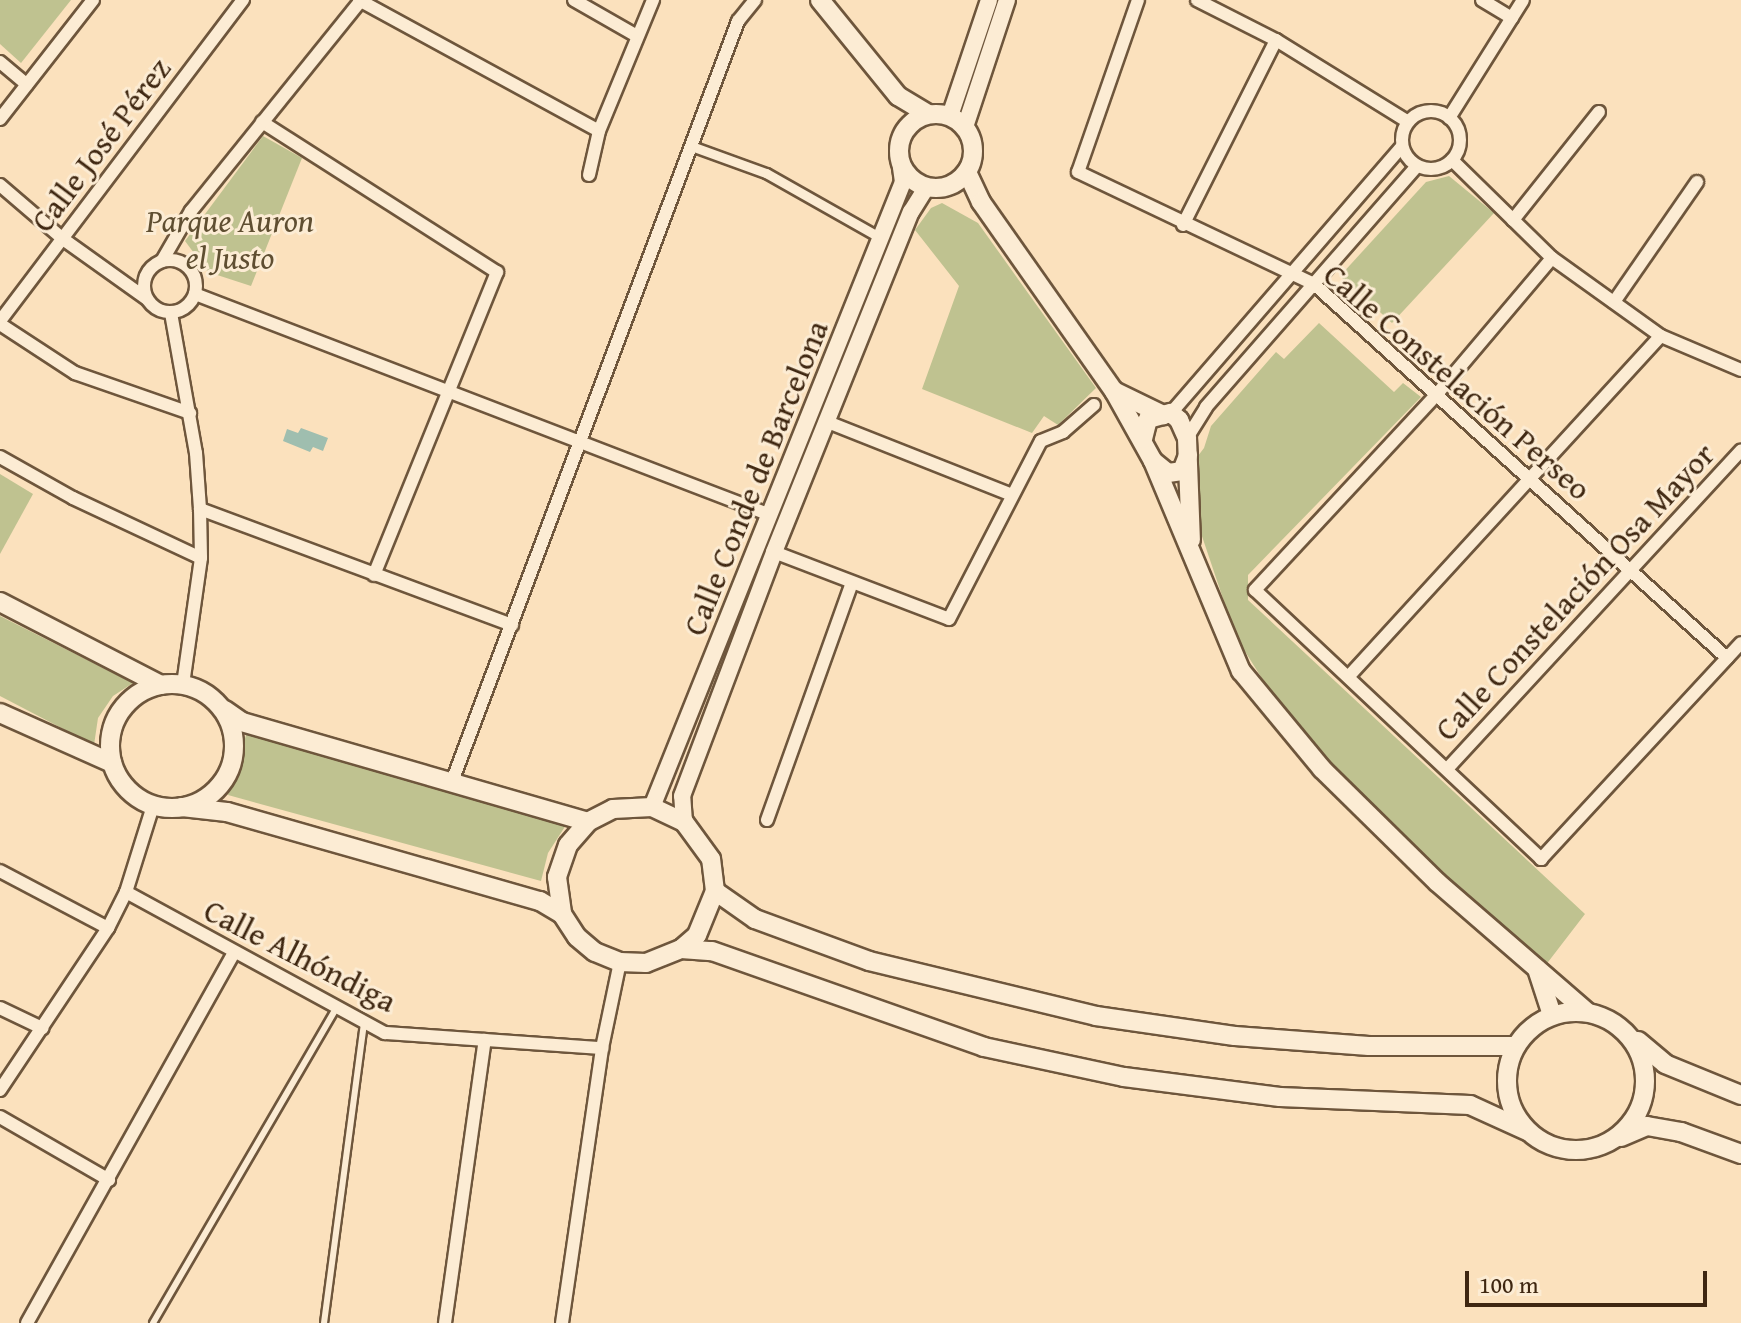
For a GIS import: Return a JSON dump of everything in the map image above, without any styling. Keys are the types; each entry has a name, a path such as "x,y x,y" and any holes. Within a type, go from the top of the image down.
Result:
{"main road":[{"path":"820,0 898,96 928,114 957,121 973,145 967,172 951,186"},
{"path":"898,96 905,129"},
{"path":"928,114 905,129 898,145 901,167 926,188 951,186 981,202"},
{"path":"967,172 981,202 1114,391 1143,439 1241,671 1322,769 1586,1011 1623,1028 1665,1064 1741,1095"},
{"path":"1114,391 1167,414 1187,447 1191,551"},
{"path":"1143,439 1148,419 1167,414"},
{"path":"1153,461 1168,473 1182,471 1187,447"},
{"path":"0,602 161,685"},
{"path":"562,914 557,877 568,845 588,822 613,809 652,807 684,822 711,859 715,891 709,916 681,949 646,963 620,962 586,945 562,914 540,901 242,816 153,806 122,782 112,763 111,739 117,718 144,691 161,685 183,685 242,722 453,779 588,822"},
{"path":"182,807 219,787 230,768 232,728 220,706"},
{"path":"0,713 112,763"},
{"path":"715,891 755,919 869,961 1096,1016 1235,1036 1369,1046 1516,1046"},
{"path":"681,949 738,959 984,1047 1124,1077 1280,1097 1470,1105 1527,1131 1547,1144 1575,1151 1608,1143 1647,1126 1681,1132 1741,1154"},
{"path":"1537,969 1552,1015"},
{"path":"1527,1131 1507,1094 1509,1062 1516,1046 1531,1027 1552,1015 1586,1011"},
{"path":"1608,1143 1628,1128 1645,1094 1642,1056 1623,1028"}],"street":[{"path":"0,119 93,0"},
{"name":"Calle José Pérez","path":"0,323 243,0"},
{"path":"147,299 145,277 162,261 191,211 360,0 599,131"},
{"path":"574,0 635,35"},
{"path":"589,175 599,131 635,35 653,0"},
{"path":"453,779 694,147 738,21 755,0"},
{"path":"957,121 989,0"},
{"path":"957,121 1007,0"},
{"name":"Calle Constelación Perseo","path":"1138,0 1078,172 1183,225 1314,284 1438,393 1727,658"},
{"path":"1197,0 1276,40 1408,122"},
{"path":"1482,0 1512,18"},
{"path":"1449,118 1523,0"},
{"path":"1183,225 1276,40"},
{"path":"0,62 27,85"},
{"path":"1402,146 1417,166 1437,168 1452,160 1459,135 1449,118 1431,111 1408,122"},
{"path":"1513,220 1599,112"},
{"path":"262,122 497,272 374,575"},
{"path":"1167,414 1402,146 1408,122"},
{"path":"694,147 766,173 881,238"},
{"path":"1452,160 1552,258 1661,336 1741,370"},
{"path":"1187,447 1206,407 1417,166"},
{"name":"Calle Conde de Barcelona","path":"652,807 903,182 901,167"},
{"path":"1614,302 1697,182"},
{"path":"0,185 63,239 171,313 190,413 200,509 201,558 183,685"},
{"name":"Calle Conde de Barcelona","path":"684,822 682,796 774,552 911,212 926,188"},
{"path":"1552,258 1438,393 1255,590 1448,768 1541,859 1741,643"},
{"path":"162,261 188,267 196,283 195,294 187,307 171,313"},
{"path":"195,294 581,446 770,515"},
{"path":"0,323 75,373 190,413"},
{"path":"1349,676 1661,336"},
{"path":"774,552 851,585 949,619 1041,441 1063,432 1094,405"},
{"path":"825,421 1012,495"},
{"name":"Calle Constelación Osa Mayor","path":"1448,768 1741,451"},
{"path":"0,457 73,498 201,558"},
{"path":"200,509 512,625"},
{"path":"767,820 851,585"},
{"path":"0,1090 108,928 126,892 153,806"},
{"path":"0,871 108,928"},
{"name":"Calle Alhóndiga","path":"126,892 335,1010 385,1033 602,1048"},
{"path":"27,1323 233,954"},
{"path":"562,1323 602,1048 620,962"},
{"path":"0,1008 42,1028"},
{"path":"445,1323 485,1040"},
{"path":"0,1117 109,1180"}],"lane":[{"path":"153,1323 335,1010"},
{"path":"324,1323 364,1023"}],"green space":[{"path":"0,0 71,0 21,63 0,44"},
{"name":"Parque Auron el Justo","path":"263,136 302,158 251,286 208,272 185,241"},
{"path":"1449,176 1494,213 1392,323 1340,276 1426,182"},
{"path":"942,203 978,223 1096,388 1058,425 1044,416 1032,433 922,389 959,286 915,230 931,208"},
{"path":"1319,323 1394,392 1403,383 1421,397 1248,575 1248,600 1585,914 1545,966 1368,807 1288,720 1236,637 1182,477 1204,448 1211,426 1276,352 1284,359"},
{"path":"0,474 33,494 0,554"},
{"path":"0,616 133,683 113,696 98,718 94,745 0,696"},
{"path":"247,732 566,825 548,853 541,881 228,795"}],"shaded area":[{"path":"301,428 328,438 323,451 313,447 310,452 283,441 287,429 298,433"}]}
